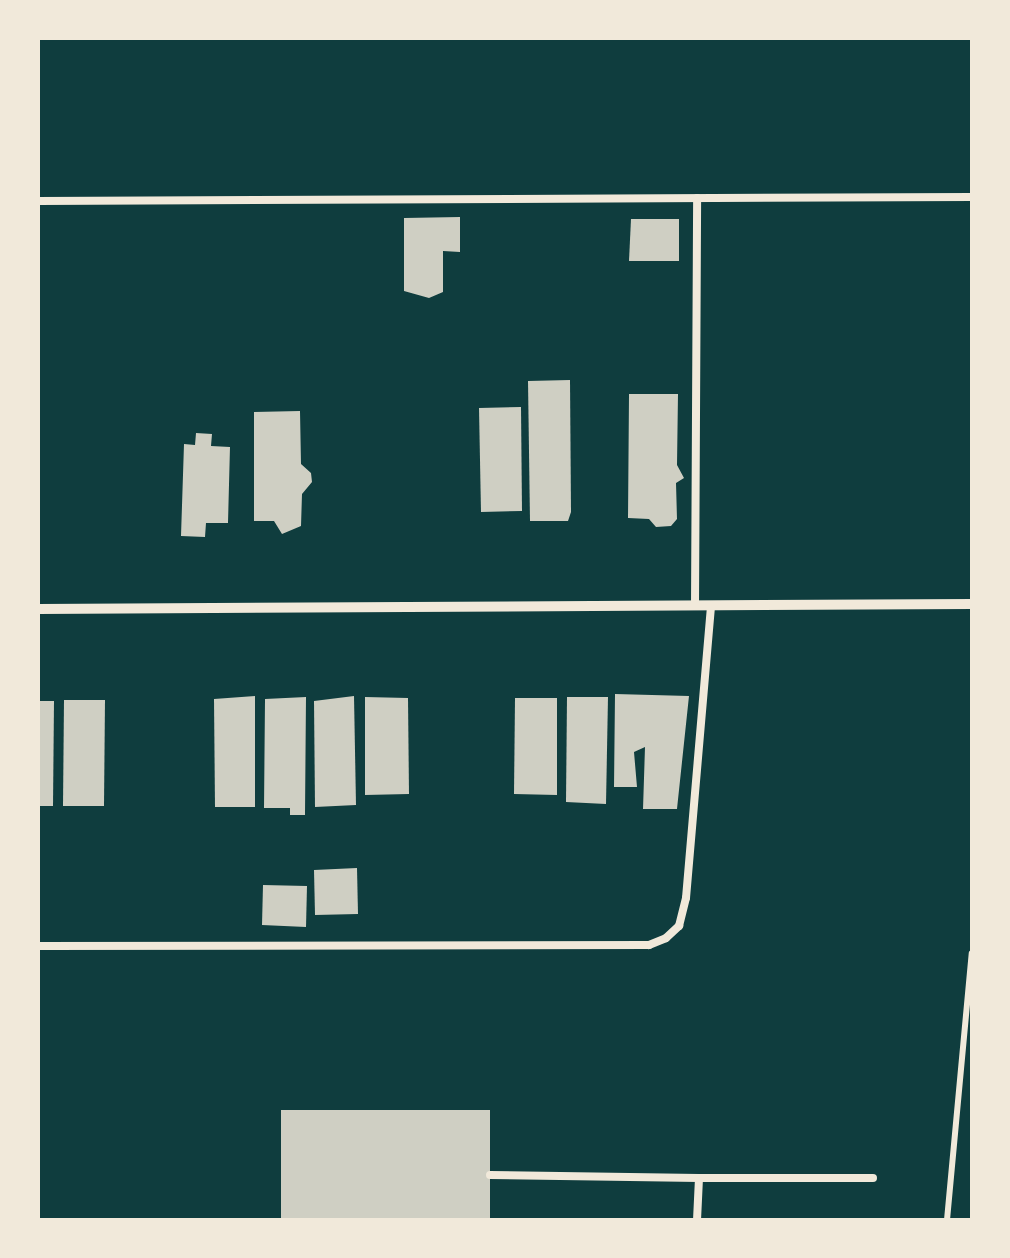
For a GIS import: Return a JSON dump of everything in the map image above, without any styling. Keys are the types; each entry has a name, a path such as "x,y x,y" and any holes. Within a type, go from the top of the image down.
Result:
{"street":[{"path":"38,609 972,604"}],"lane":[{"path":"38,201 972,197"},
{"path":"695,606 697,198"},
{"path":"38,946 649,945 666,938 679,926 686,898 712,606"},
{"path":"490,1175 873,1178"},
{"path":"697,1220 699,1178"}],"path":[{"path":"947,1220 972,953"}],"building":[{"path":"460,217 460,252 443,251 443,292 429,298 404,291 404,218"},
{"path":"631,219 679,219 679,261 629,261"},
{"path":"570,380 571,512 568,521 530,521 528,381"},
{"path":"629,394 678,394 677,465 684,478 676,483 677,519 671,526 656,527 649,519 628,518"},
{"path":"521,407 522,511 481,512 479,408"},
{"path":"300,411 301,464 311,473 312,482 302,494 301,526 282,534 274,521 254,521 254,412"},
{"path":"196,433 212,434 211,446 230,447 228,523 206,523 205,537 181,536 184,444 195,445"},
{"path":"615,694 689,696 677,809 643,809 645,747 634,752 637,787 614,787"},
{"path":"255,696 255,807 215,807 214,699"},
{"path":"354,696 356,805 315,807 314,701"},
{"path":"306,697 305,815 290,815 290,808 264,808 265,699"},
{"path":"365,697 408,698 409,794 365,795"},
{"path":"567,697 608,697 606,804 566,802"},
{"path":"515,698 557,698 557,795 514,794"},
{"path":"64,700 105,700 104,806 63,806"},
{"path":"38,701 54,701 53,806 38,806"},
{"path":"357,868 358,914 315,915 314,870"},
{"path":"263,885 307,886 306,927 262,925"},
{"path":"281,1110 490,1110 490,1220 281,1220"}]}
